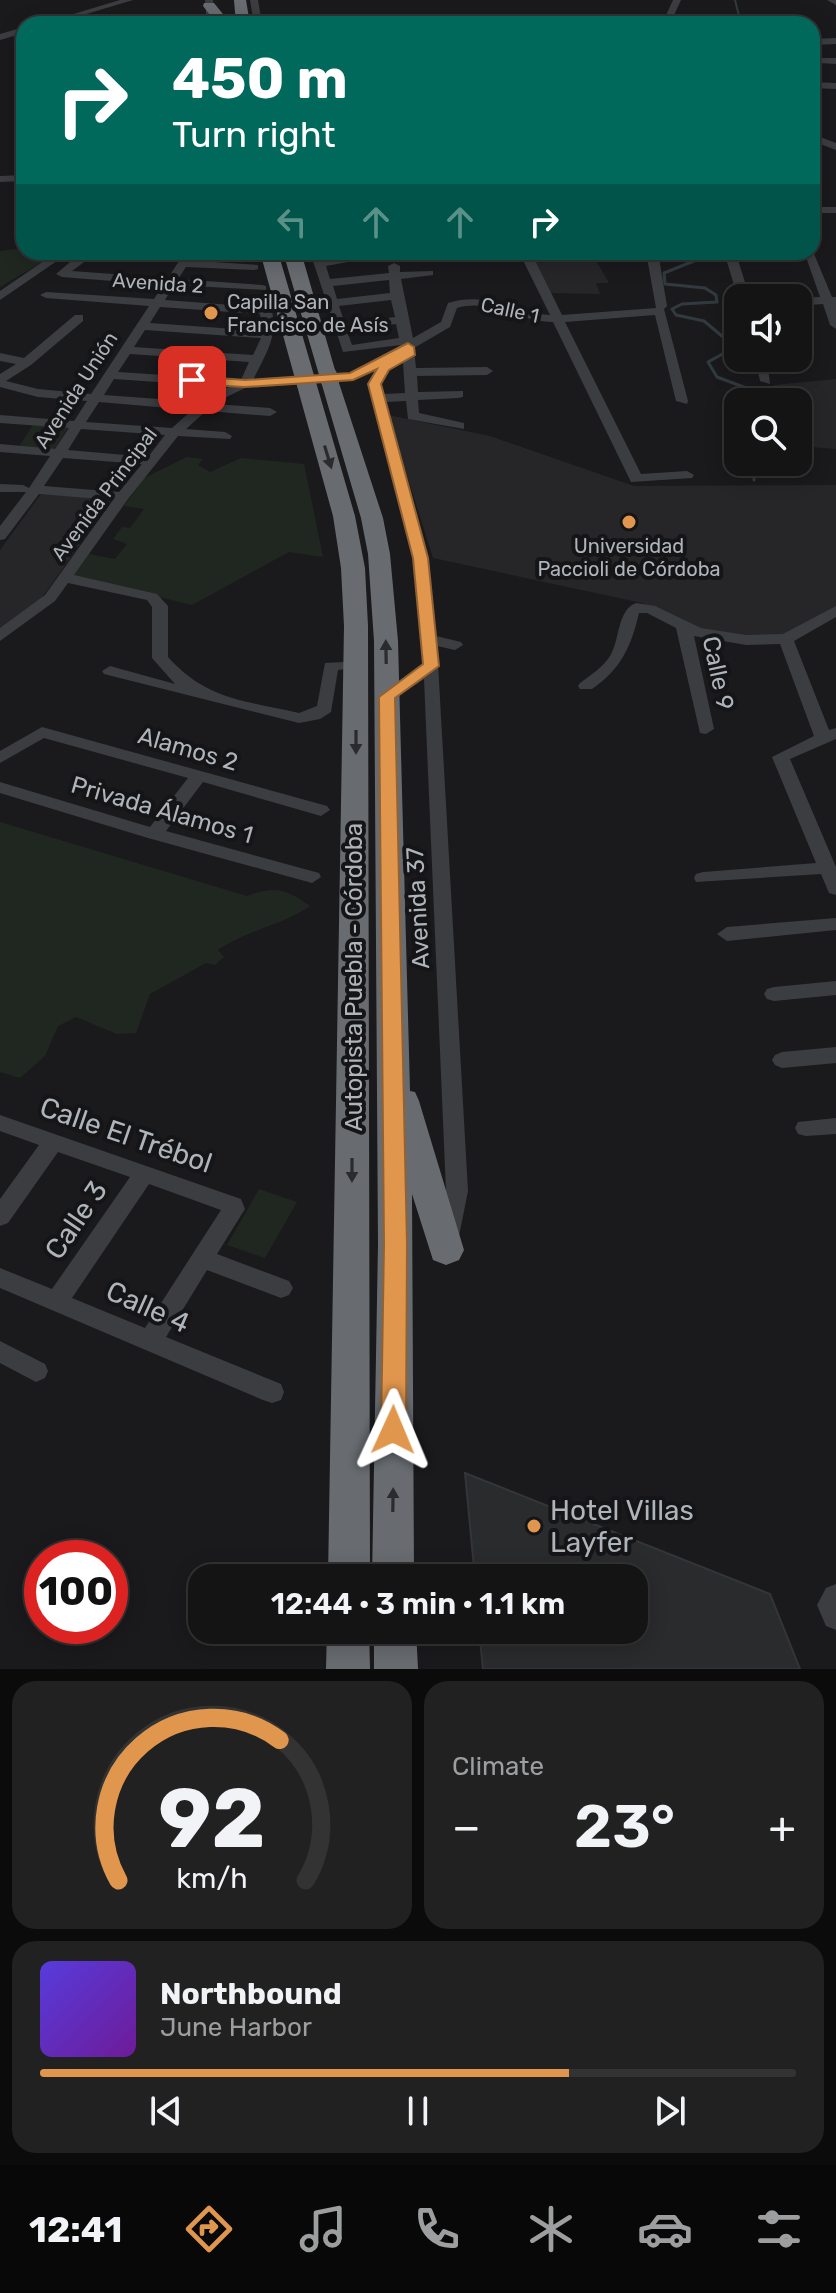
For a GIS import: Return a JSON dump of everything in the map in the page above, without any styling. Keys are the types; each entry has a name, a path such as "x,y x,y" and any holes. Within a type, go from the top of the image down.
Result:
{"highway":[{"name":"Autopista Puebla - Córdoba","path":"272,260 315,381 360,476 379,554 387,697 396,1244 393,1564"},
{"name":"Autopista Puebla - Córdoba","path":"293,260 333,475 349,541 356,664 349,1564"},
{"path":"391,1056 446,1250"},
{"path":"348,1644 348,1669"},
{"path":"395,1644 396,1669"}],"street":[{"path":"76,16 129,0"},
{"path":"79,16 137,0"},
{"path":"831,0 836,3"},
{"path":"821,61 836,61"},
{"path":"820,85 836,86"},
{"path":"824,85 836,97"},
{"path":"0,296 52,260"},
{"path":"79,260 62,274 262,288"},
{"path":"240,386 269,335 262,288 251,260"},
{"path":"319,260 347,349 409,354 487,371"},
{"path":"529,260 636,479 687,475"},
{"path":"653,260 660,308 682,401"},
{"path":"732,260 739,284"},
{"path":"813,260 831,300 836,325"},
{"name":"Avenida Unión","path":"0,536 29,490 60,453 183,263 254,267"},
{"path":"326,283 395,272 429,273"},
{"path":"395,272 396,296 409,354 414,417 459,426"},
{"path":"452,290 452,310"},
{"name":"Avenida 2","path":"46,295 267,311"},
{"path":"332,303 396,296"},
{"name":"Calle 1","path":"240,386 353,377 409,354 446,324 452,310 489,302 504,304 539,318 660,308"},
{"path":"0,381 79,318"},
{"path":"340,328 403,319"},
{"path":"141,326 269,335"},
{"path":"127,350 257,359"},
{"path":"409,354 384,368 378,375 375,384 380,398 458,394"},
{"path":"0,357 27,362"},
{"path":"764,372 766,381"},
{"path":"112,375 240,386 315,381"},
{"path":"0,381 38,393 270,412"},
{"name":"Avenida Principal","path":"0,636 39,608 65,578 123,496 175,432 201,406 221,393 240,386"},
{"name":"Avenida 37","path":"380,398 421,558 431,666 457,1191 446,1250"},
{"path":"0,419 225,436"},
{"path":"0,448 150,461"},
{"path":"0,488 123,496"},
{"path":"65,578 152,597 157,601 160,658 179,679 204,696"},
{"path":"586,686 610,671 622,650 632,612 636,608 650,609 684,627 733,639 786,639 836,611"},
{"name":"Calle 9","path":"684,627 706,729"},
{"path":"428,639 455,645"},
{"path":"786,639 830,735 781,757 836,889"},
{"path":"110,671 299,718 314,715 325,708 328,669 335,664 356,664"},
{"path":"387,697 431,666"},
{"name":"Alamos 2","path":"0,758 42,732 321,810"},
{"path":"154,834 198,777"},
{"name":"Privada Álamos 1","path":"0,787 154,834 312,877"},
{"path":"703,878 825,868"},
{"path":"727,934 836,924"},
{"path":"774,994 836,988"},
{"path":"782,1060 836,1055"},
{"name":"Calle El Trébol","path":"0,1123 233,1205 234,1209 201,1258"},
{"path":"806,1128 836,1126"},
{"path":"0,1217 53,1142"},
{"name":"Calle 3","path":"58,1300 144,1174"},
{"path":"150,1341 201,1258 281,1288"},
{"name":"Calle 4","path":"0,1278 272,1392"},
{"path":"0,1351 36,1371"}],"shaded area":[{"path":"16,249 16,260 46,260 0,287 0,251"},
{"path":"535,260 596,260 609,283 596,283 600,294 551,293"},
{"path":"836,379 836,449 812,447 812,388 774,388 774,385"},
{"name":"Universidad Paccioli de Córdoba","path":"388,415 490,436 634,486 836,485 836,607 794,633 755,638 690,626 642,603 433,558"},
{"path":"33,425 68,428 54,450 18,448"},
{"path":"187,457 203,459 198,465 210,472 241,458 304,464 323,557 289,552 192,605 73,576 89,554 115,559 127,544 113,539 122,527 130,528 144,509 124,506 144,478"},
{"path":"41,494 113,498 41,599 0,629 0,550"},
{"path":"0,822 247,896 280,890 310,906 229,943 218,950 224,957 215,965 206,963 150,994 136,1033 117,1034 76,1017 58,1026 45,1056 20,1078 0,1072"},
{"path":"259,1189 297,1202 265,1258 227,1245"}],"building":[{"name":"Hotel Villas Layfer","path":"465,1473 770,1594 800,1669 483,1669 480,1644 648,1644 648,1564 474,1564"}],"waterway":[{"path":"735,0 739,16"},
{"path":"694,260 664,273 665,284 705,288 716,295 717,302 682,304 672,309 676,315 704,321 735,347 708,362 717,377 746,388"},
{"path":"754,476 754,480"}],"place":[{"name":"Capilla San Francisco de Asís","path":"211,313"},
{"name":"Universidad Paccioli de Córdoba","path":"629,522"},
{"name":"Hotel Villas Layfer","path":"534,1526"}],"route":[{"path":"192,380 245,384 353,377 408,347 409,355 384,368 375,384 421,558 431,666 387,697 396,1244 393,1430"}]}
